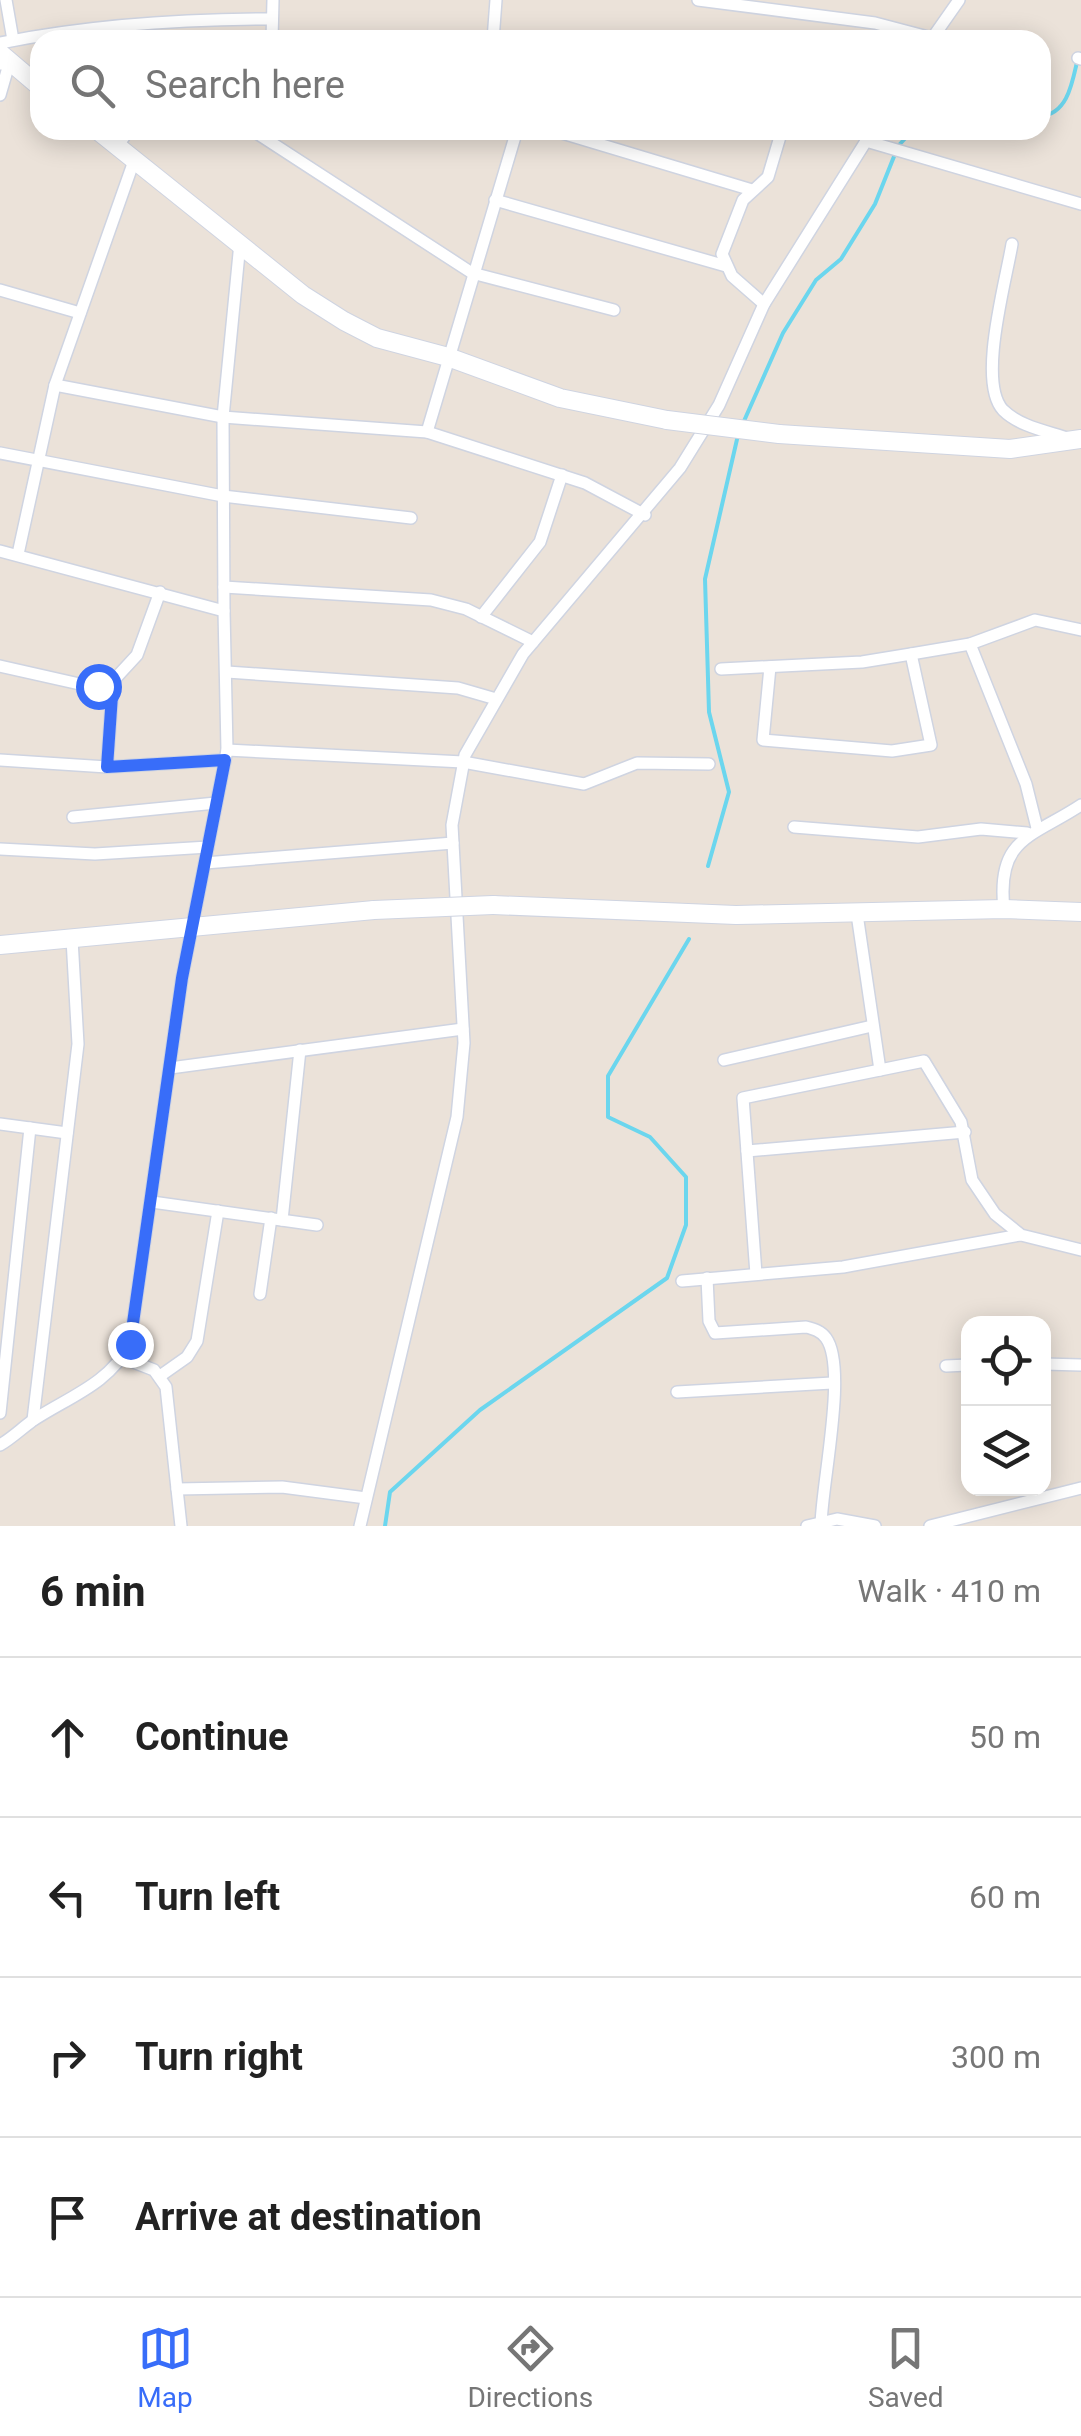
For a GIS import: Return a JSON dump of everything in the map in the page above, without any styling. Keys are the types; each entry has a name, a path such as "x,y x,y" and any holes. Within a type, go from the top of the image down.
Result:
{"street":[{"path":"0,95 6,0"},
{"path":"272,0 272,30"},
{"path":"494,30 496,0"},
{"path":"698,0 875,23 900,30"},
{"path":"938,30 959,0"},
{"path":"67,30 192,19 272,19"},
{"path":"4,53 30,43"},
{"path":"4,53 30,78"},
{"path":"124,140 134,158 302,295 344,321 377,338 448,358 560,398 667,420 779,434 1010,450 1078,440"},
{"path":"267,140 472,273 614,310"},
{"path":"427,432 514,140"},
{"path":"585,140 752,190"},
{"path":"764,304 726,266 722,254 736,213 752,190 768,177 779,140"},
{"path":"360,1526 457,1117 463,1028 453,843 463,762 496,700 534,642 645,515 719,406 764,304 866,140"},
{"path":"879,140 899,150 1081,204"},
{"path":"18,554 35,462 55,385 134,158"},
{"path":"495,200 726,266"},
{"path":"0,1445 33,1420 77,1398 123,1358 135,1326 192,929 226,755 223,417 240,243"},
{"path":"1012,244 991,368 994,396 1004,410 1022,422 1078,440"},
{"path":"0,290 80,313"},
{"path":"55,385 223,417 427,432 562,476 645,515"},
{"path":"0,453 223,496 411,518"},
{"path":"481,617 540,542 562,476"},
{"path":"0,550 224,611"},
{"path":"224,586 430,600 481,617 534,642"},
{"path":"107,767 113,681 137,654 160,592"},
{"path":"721,669 911,654 970,644 1036,620 1081,630"},
{"path":"970,644 1026,784 1032,831"},
{"path":"770,667 763,740 892,751 932,746 911,654"},
{"path":"0,666 84,685 113,681"},
{"path":"227,672 458,688 496,700"},
{"path":"0,760 107,767 226,755 463,762 584,784 637,763 708,764"},
{"path":"73,817 216,803"},
{"path":"1004,909 1006,868 1015,845 1081,804"},
{"path":"794,827 918,837 981,829 1032,831"},
{"path":"205,862 453,843"},
{"path":"0,849 95,854 208,847"},
{"path":"0,945 374,910 493,905 857,914 1004,909 1081,912"},
{"path":"857,914 880,1070"},
{"path":"33,1420 78,1044 72,940"},
{"path":"724,1060 872,1026"},
{"path":"170,1068 463,1028"},
{"path":"260,1294 276,1219 300,1050"},
{"path":"756,1274 743,1098 924,1062 965,1132 978,1191 1007,1227 1021,1235 1081,1250"},
{"path":"0,1124 67,1133"},
{"path":"0,1412 30,1128"},
{"path":"747,1151 965,1132"},
{"path":"152,1202 318,1225"},
{"path":"160,1376 187,1357 197,1342 218,1211"},
{"path":"682,1281 843,1267 1021,1235"},
{"path":"707,1278 709,1322 715,1333 806,1328 819,1331 830,1346 831,1437 821,1524"},
{"path":"123,1358 160,1376 168,1402 181,1526"},
{"path":"1051,1364 1081,1365"},
{"path":"946,1366 961,1365"},
{"path":"677,1392 832,1383"},
{"path":"177,1489 282,1487 366,1498"},
{"path":"930,1526 1081,1488"},
{"path":"1021,1496 1023,1503"},
{"path":"807,1526 847,1519 875,1526"}],"waterway":[{"path":"1051,113 1062,104 1077,62"},
{"path":"899,145 904,140"},
{"path":"744,421 783,333 816,280 841,259 875,204 895,154"},
{"path":"708,866 729,792 709,712 705,579 738,435"},
{"path":"385,1526 390,1492 480,1410 667,1278 686,1225 686,1177 650,1137 608,1117 608,1076 689,939"}],"route":[{"path":"98,686 113,681 107,767 225,760 182,978 130,1344"}]}
